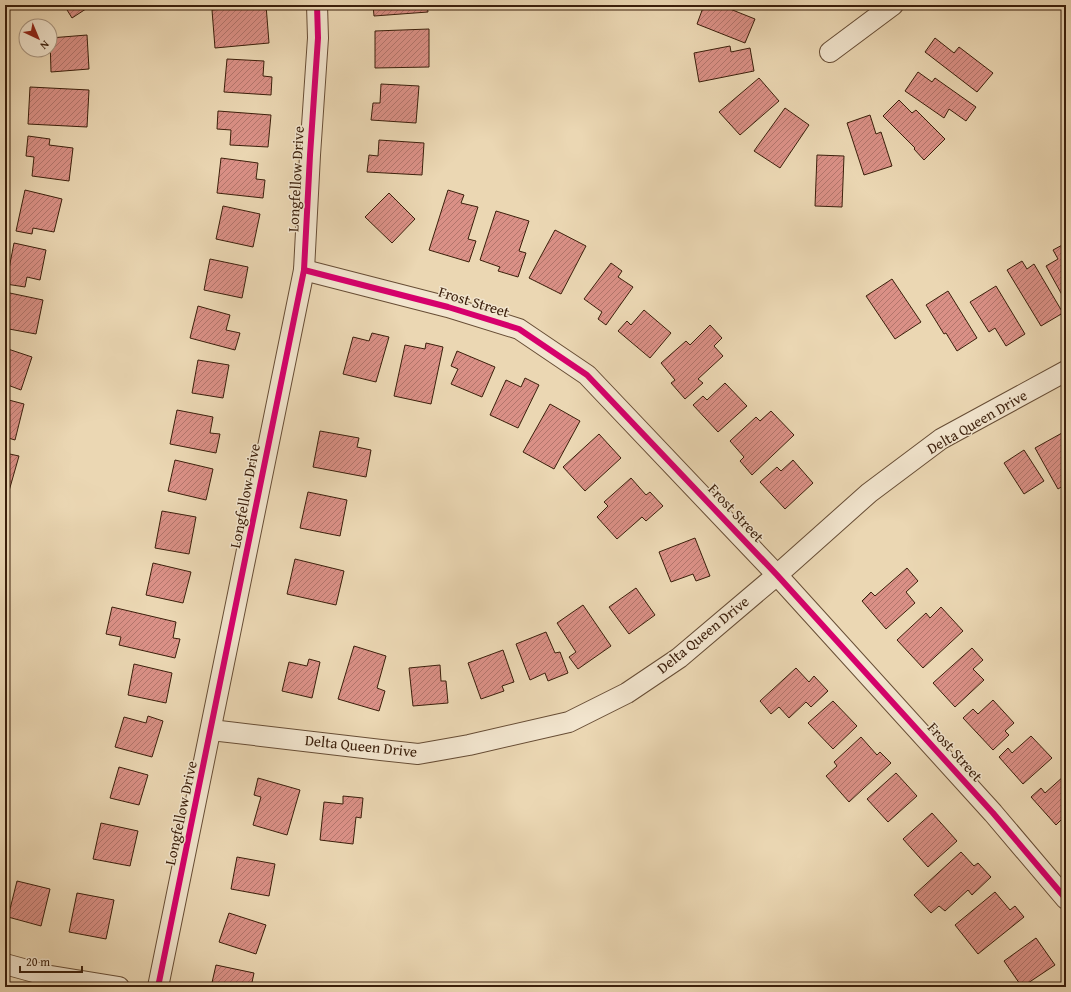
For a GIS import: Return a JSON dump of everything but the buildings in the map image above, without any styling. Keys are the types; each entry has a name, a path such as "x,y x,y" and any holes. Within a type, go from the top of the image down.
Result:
{"street":[{"name":"Longfellow Drive","path":"158,987 304,270 318,38 317,5"},
{"path":"830,52 893,5"},
{"name":"Frost Street","path":"304,270 448,307 519,329 587,374 777,575 993,813 1066,899"},
{"name":"Delta Queen Drive","path":"211,730 373,750 418,754 469,745 569,722 627,693 678,658 777,575 869,493 942,439 1066,371"},
{"path":"5,964 45,975 119,987"}],"cycle path":[{"path":"158,987 304,270 318,38 317,5"},
{"path":"304,270 448,307 519,329 587,375 777,575 993,813 1066,899"}]}
